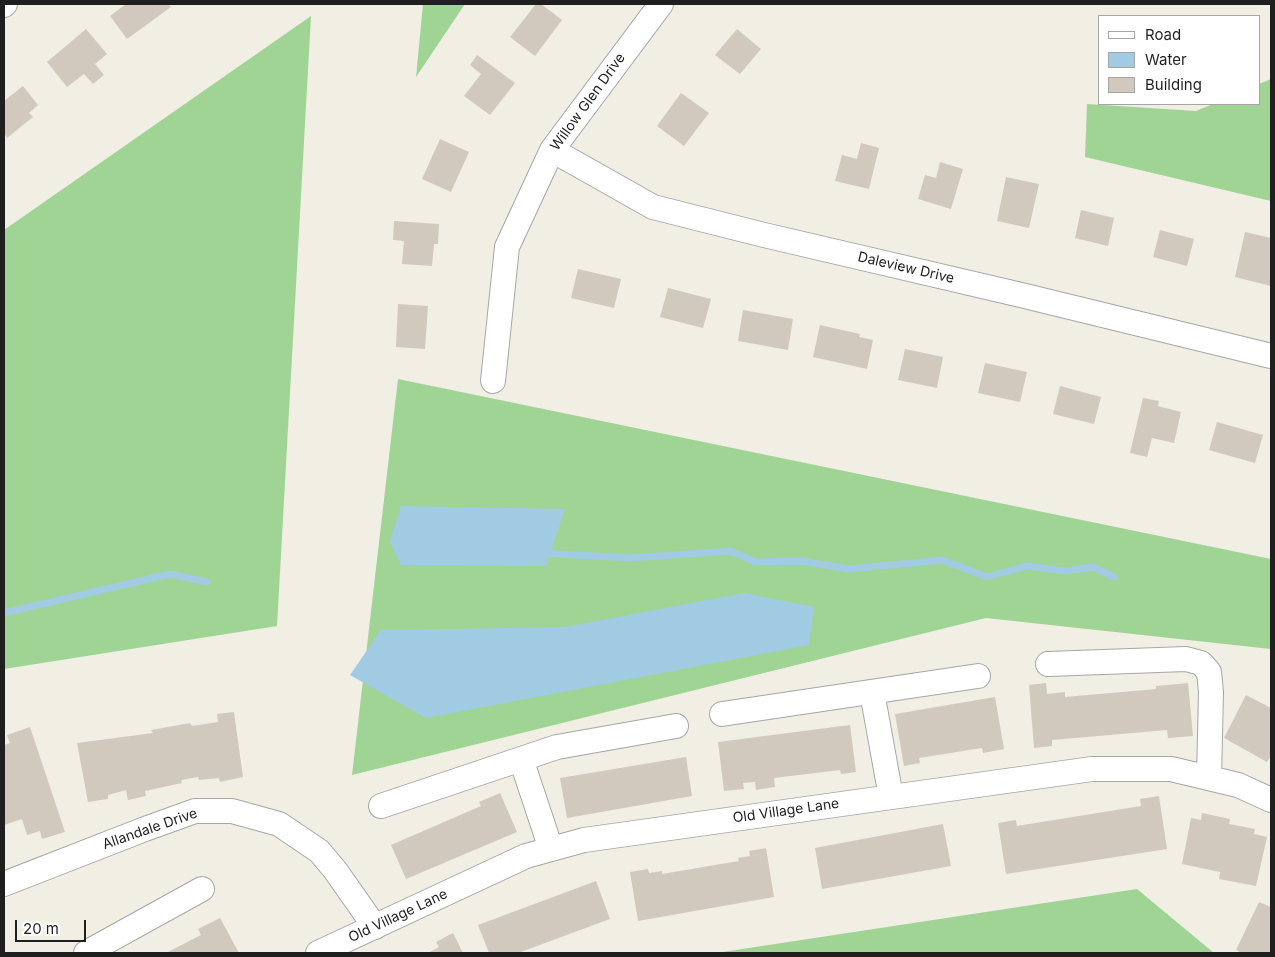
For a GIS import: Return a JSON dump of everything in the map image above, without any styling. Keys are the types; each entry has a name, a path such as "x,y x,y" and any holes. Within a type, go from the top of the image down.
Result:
{"street":[{"name":"Willow Glen Drive","path":"493,381 507,247 552,150 661,4"},
{"name":"Daleview Drive","path":"552,150 652,207 1271,356"},
{"path":"1048,664 1186,659 1201,662 1209,672 1211,692 1209,778"},
{"path":"722,714 978,676"},
{"path":"872,692 891,796"},
{"path":"381,806 556,747 676,726"},
{"path":"520,759 551,849"},
{"name":"Old Village Lane","path":"318,953 526,856 584,840 1092,768 1171,769 1238,785 1271,800"},
{"name":"Allandale Drive","path":"4,884 145,828 195,811 232,811 279,824 319,852 335,870 374,927"},
{"path":"86,953 202,889"}],"green space":[{"path":"423,4 465,4 416,77"},
{"path":"311,16 277,626 4,669 4,230"},
{"path":"1271,79 1271,201 1085,157 1087,104 1196,111 1211,105 1260,105 1260,84"},
{"path":"398,379 1271,559 1271,649 986,618 352,775"},
{"path":"1137,889 1214,953 716,953"}],"water":[{"path":"401,506 565,509 546,566 401,565 390,542"},
{"path":"744,593 814,607 809,645 426,718 350,675 381,630 566,627"}],"building":[{"path":"126,4 168,4 171,7 127,39 110,16"},
{"path":"536,4 541,4 562,20 535,56 510,37"},
{"path":"86,29 107,54 95,64 104,75 93,84 84,74 67,87 47,62"},
{"path":"737,29 761,49 740,74 715,55"},
{"path":"477,55 515,83 490,115 464,96 481,74 470,65"},
{"path":"23,86 38,105 29,113 33,117 7,138 4,133 4,101"},
{"path":"681,93 709,113 684,146 657,126"},
{"path":"440,139 469,152 451,192 422,179"},
{"path":"861,143 879,148 869,189 835,181 842,155 857,159"},
{"path":"940,162 963,169 951,209 918,199 925,175 936,178"},
{"path":"1006,177 1039,184 1029,228 997,221"},
{"path":"1081,210 1114,218 1108,246 1075,238"},
{"path":"394,221 439,224 438,244 434,244 432,266 402,264 404,241 393,240"},
{"path":"1160,230 1194,239 1187,266 1153,257"},
{"path":"1245,232 1271,238 1271,286 1235,277"},
{"path":"578,269 621,279 614,308 571,298"},
{"path":"668,288 711,299 703,328 660,317"},
{"path":"398,304 428,306 425,349 396,347"},
{"path":"743,310 793,319 788,350 738,341"},
{"path":"820,325 860,334 859,337 873,340 867,369 813,357"},
{"path":"905,349 943,357 937,388 898,380"},
{"path":"985,363 1027,372 1020,402 978,393"},
{"path":"1060,386 1101,397 1094,424 1053,414"},
{"path":"1143,398 1159,401 1158,406 1181,412 1174,443 1152,438 1147,457 1130,453"},
{"path":"1217,422 1263,435 1255,463 1209,450"},
{"path":"1046,683 1047,694 1065,692 1065,697 1156,689 1156,686 1188,683 1193,736 1168,738 1167,730 1052,740 1052,746 1034,748 1029,685"},
{"path":"1246,695 1271,708 1271,756 1267,762 1224,738"},
{"path":"995,697 1004,749 983,753 982,748 919,758 920,763 904,766 895,714"},
{"path":"234,712 243,777 220,782 219,778 199,780 198,777 181,780 182,783 145,791 146,796 128,800 126,790 108,795 108,799 88,802 77,743 153,733 151,730 190,723 192,726 218,722 217,714"},
{"path":"850,725 856,772 841,774 840,770 774,778 775,787 756,790 755,782 743,783 744,789 724,791 718,742"},
{"path":"30,727 65,832 42,839 40,831 27,835 22,819 4,825 4,745 10,743 7,735"},
{"path":"686,757 692,796 567,818 560,778"},
{"path":"500,793 517,832 406,879 391,845 481,806 479,802"},
{"path":"1159,796 1167,849 1006,874 998,823 1016,820 1017,826 1141,806 1140,799"},
{"path":"1202,813 1230,819 1229,824 1255,829 1254,834 1267,837 1256,886 1219,879 1220,872 1182,864 1191,818 1201,820"},
{"path":"943,824 951,866 822,889 815,848"},
{"path":"766,848 774,897 638,921 630,872 648,869 649,873 662,871 662,874 739,861 738,858 750,856 749,851"},
{"path":"596,881 610,919 518,953 489,953 478,925"},
{"path":"1259,902 1271,907 1271,953 1242,953 1236,950"},
{"path":"220,918 239,953 166,953 201,935 198,929"},
{"path":"453,933 463,953 428,953 439,947 436,942"}],"waterway":[{"path":"541,553 630,558 730,551 756,562 801,561 849,569 942,560 987,577 1027,566 1065,571 1093,567 1114,577"},
{"path":"4,613 170,574 207,582"}]}
